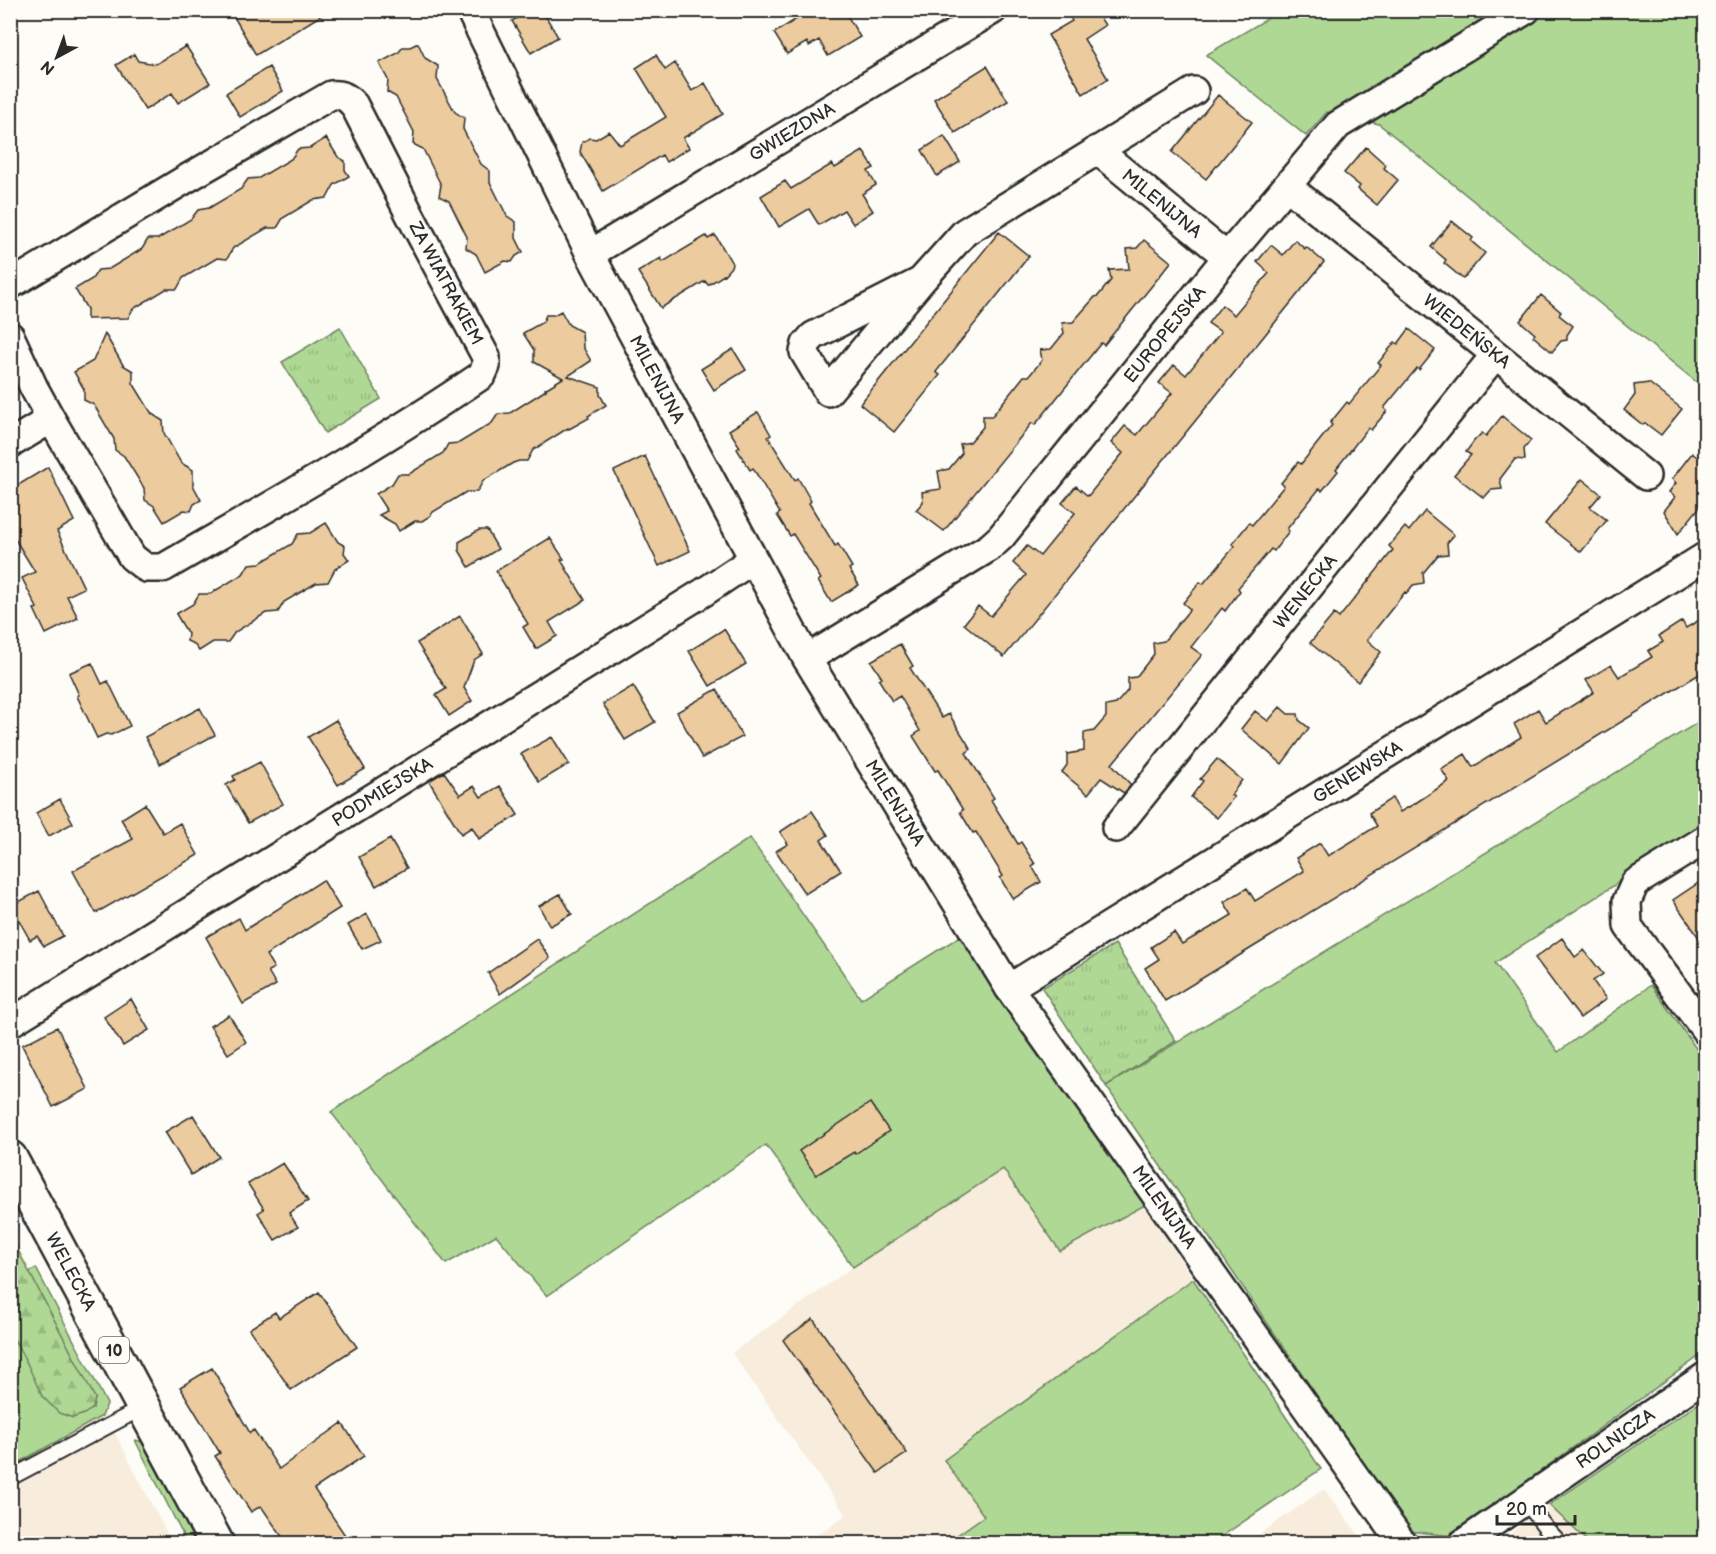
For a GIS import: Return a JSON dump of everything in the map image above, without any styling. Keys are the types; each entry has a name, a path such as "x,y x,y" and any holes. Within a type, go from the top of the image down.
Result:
{"main road":[{"name":"WELECKA","path":"10,1158 216,1544"}],"street":[{"name":"MILENIJNA","path":"470,10 590,254 807,659 1009,988 1403,1544"},
{"name":"GWIEZDNA","path":"590,254 993,10"},
{"name":"EUROPEJSKA","path":"807,659 996,542 1227,256 1338,125 1526,10"},
{"path":"921,281 965,231 1194,92"},
{"name":"ZA WIATRAKIEM","path":"10,285 331,95 340,94 354,105 486,357 486,366 482,375 425,414 163,568 146,568 132,557 51,419 10,336"},
{"name":"MILENIJNA","path":"1096,150 1227,256"},
{"name":"WIEDEŃSKA","path":"1287,186 1646,476"},
{"name":"WENECKA","path":"1116,828 1495,355"},
{"path":"10,444 51,419"},
{"name":"GENEWSKA","path":"1009,988 1706,556"},
{"name":"PODMIEJSKA","path":"10,1023 752,560"},
{"path":"1706,839 1635,883 1627,901 1628,926 1706,1031"},
{"name":"ROLNICZA","path":"1525,1501 1706,1376"},
{"path":"1462,1544 1525,1501"}],"lane":[{"path":"10,1478 144,1407"},
{"path":"1525,1501 1561,1544"}],"shaded area":[{"path":"1003,1169 1060,1250 1145,1205 1193,1279 944,1460 984,1516 946,1543 805,1543 846,1515 732,1353 853,1267"},
{"path":"10,1233 23,1256 172,1543 11,1543"},
{"path":"1324,1489 1365,1543 1247,1543"},
{"path":"1549,1505 1588,1543 1496,1544 1515,1530"}],"green space":[{"path":"1280,11 1705,11 1705,389 1379,124 1327,112 1306,136 1206,55"},
{"path":"340,327 381,399 325,433 282,362"},
{"path":"1705,718 1705,826 1495,963 1558,1052 1651,985 1705,1061 1705,1352 1451,1536 1409,1531 1106,1086"},
{"path":"750,838 861,999 962,935 998,993 1145,1205 1060,1251 1003,1169 853,1267 766,1145 547,1296 496,1235 446,1264 331,1112"},
{"path":"1115,944 1176,1041 1106,1086 1042,988"},
{"path":"11,1237 95,1398 93,1408 84,1414 73,1418 59,1413 42,1396 11,1333"},
{"path":"36,1268 107,1404 102,1416 11,1467 10,1333 27,1363 93,1408 95,1398 29,1272"},
{"path":"1193,1279 1321,1469 1212,1543 946,1543 984,1516 944,1460"},
{"path":"1705,1399 1705,1543 1589,1543 1549,1505"},
{"path":"135,1440 143,1442 197,1543 187,1543"}],"building":[{"path":"230,10 330,10 256,55"},
{"path":"530,10 542,10 558,37 531,53 512,21"},
{"path":"811,10 844,10 860,37 828,56 819,40 809,46 807,42 787,54 774,33"},
{"path":"1066,10 1095,10 1105,25 1084,39 1108,79 1083,94 1048,35 1072,21"},
{"path":"418,43 425,58 438,66 437,79 455,112 464,118 463,129 481,164 490,171 490,182 507,216 516,222 516,238 523,252 512,262 505,261 485,272 476,254 466,248 467,237 449,201 439,196 441,185 423,149 413,144 414,132 396,97 387,92 388,80 379,63 398,53 403,47 410,47"},
{"path":"186,46 210,83 178,103 172,93 145,110 116,65 134,54 138,61 156,64"},
{"path":"656,55 665,70 675,63 692,91 705,83 723,114 683,138 689,148 666,162 662,155 603,191 580,152 582,142 590,138 596,139 609,131 620,145 666,117 636,68"},
{"path":"987,66 1008,101 955,133 934,99"},
{"path":"269,67 283,91 240,117 226,93"},
{"path":"1218,95 1252,122 1206,179 1172,152"},
{"path":"944,136 960,162 937,176 922,150"},
{"path":"326,138 338,157 345,161 345,170 349,176 334,185 327,198 313,200 283,218 277,228 267,228 233,248 227,259 217,258 183,278 177,289 166,289 133,309 128,318 87,319 87,309 75,289 92,279 98,270 109,269 142,249 148,239 158,239 191,219 198,210 209,208 241,189 248,179 259,178 291,159 298,149 310,148"},
{"path":"1366,147 1386,165 1384,168 1398,180 1377,205 1358,189 1360,186 1344,173"},
{"path":"863,151 874,168 868,171 876,185 862,194 873,211 853,224 844,210 819,225 809,209 779,227 761,196 785,181 791,189 832,164 835,168"},
{"path":"1452,221 1473,238 1471,241 1485,253 1463,279 1444,263 1446,260 1431,247"},
{"path":"999,232 1029,256 936,372 940,375 894,432 860,404"},
{"path":"715,235 732,263 731,267 724,275 708,285 705,281 661,308 638,272 661,258 663,262 706,236 708,239"},
{"path":"1144,240 1171,262 1104,345 1101,343 1035,425 1032,423 944,531 916,510 923,502 922,492 941,489 938,471 949,469 962,453 960,444 970,442 983,427 983,416 992,416 1024,376 1029,376 1042,360 1040,350 1051,349 1064,333 1062,323 1073,322 1111,280 1109,270 1129,269 1127,249 1137,248"},
{"path":"1295,240 1324,262 1004,657 964,624 978,606 991,616 1026,575 1013,563 1027,546 1040,556 1075,513 1062,503 1076,486 1088,496 1123,453 1111,443 1125,426 1137,435 1172,393 1159,383 1174,365 1186,375 1221,332 1208,323 1222,305 1234,315 1269,273 1257,262 1271,245 1283,255"},
{"path":"1541,295 1561,312 1559,315 1573,326 1567,335 1567,340 1561,341 1552,352 1520,321"},
{"path":"561,311 569,325 582,332 583,347 591,361 568,376 600,387 600,395 606,405 588,416 589,418 533,450 527,461 513,463 483,481 477,492 466,492 422,521 415,521 399,531 395,524 379,515 387,511 376,494 392,484 398,474 409,474 443,453 448,444 459,443 492,423 498,414 510,413 563,378 534,362 534,350 523,333 543,322 546,315 554,315"},
{"path":"1409,329 1435,350 1384,408 1387,411 1371,430 1368,428 1322,491 1320,488 1287,529 1289,531 1274,551 1271,549 1238,588 1240,591 1225,611 1222,608 1191,647 1202,655 1112,764 1131,785 1124,793 1101,778 1088,794 1062,772 1067,765 1067,754 1084,751 1084,733 1094,731 1106,717 1106,706 1116,704 1128,690 1128,678 1136,677 1154,654 1153,643 1164,641 1190,609 1183,603 1200,582 1203,584 1235,546 1232,544 1249,523 1252,525 1284,486 1281,483 1298,462 1301,464 1332,425 1330,423 1381,365 1378,363 1395,342 1398,344"},
{"path":"105,334 123,365 133,371 133,383 152,414 163,421 164,433 181,463 193,470 193,485 201,500 194,504 191,511 184,510 164,522 154,506 145,500 144,488 124,456 115,450 114,439 94,405 84,400 84,389 74,372 93,361"},
{"path":"733,349 746,370 714,390 701,369"},
{"path":"1649,383 1682,409 1661,435 1624,410 1635,395 1634,385"},
{"path":"758,412 771,435 768,437 795,480 798,478 811,501 809,503 835,546 838,544 852,567 849,569 859,585 831,602 818,581 821,579 793,534 790,536 777,515 780,513 753,468 750,470 737,449 740,447 729,430"},
{"path":"1502,416 1531,440 1524,449 1525,460 1515,459 1500,479 1502,489 1491,490 1484,498 1454,475 1471,455 1466,452 1474,441 1482,433 1486,436"},
{"path":"1692,453 1706,464 1706,499 1678,534 1664,511 1675,497 1669,492 1676,483 1672,479"},
{"path":"645,456 690,551 659,566 614,471"},
{"path":"48,467 74,521 57,531 84,588 67,596 78,618 46,634 34,609 37,608 22,578 35,572 10,531 10,490"},
{"path":"1582,479 1601,494 1590,507 1607,520 1581,552 1545,524"},
{"path":"1425,511 1454,535 1447,543 1448,554 1438,555 1423,573 1424,583 1413,585 1407,593 1405,592 1367,640 1381,652 1358,682 1310,643 1334,614 1339,618 1393,550 1389,546 1405,527 1409,531"},
{"path":"326,523 338,542 345,546 344,553 349,560 335,569 328,582 316,583 284,602 278,612 266,613 235,632 228,642 213,642 199,651 194,644 187,641 188,634 176,614 193,604 199,594 210,594 243,574 249,564 260,563 292,544 298,534 310,533"},
{"path":"479,530 487,530 498,549 469,567 459,550 459,542"},
{"path":"550,538 564,559 561,560 585,600 549,622 557,636 536,649 523,627 528,624 496,571"},
{"path":"460,616 483,654 474,660 464,688 472,701 449,716 436,695 446,689 417,643"},
{"path":"1706,616 1706,670 1165,1001 1145,968 1159,959 1151,947 1174,932 1182,944 1212,927 1232,915 1224,902 1247,888 1255,901 1304,871 1296,858 1320,843 1328,856 1377,826 1369,813 1392,798 1400,812 1414,804 1449,781 1441,769 1465,754 1473,767 1521,737 1514,724 1538,709 1546,722 1594,692 1586,680 1611,665 1619,677 1652,657 1648,651 1663,642 1659,636 1682,621 1686,628"},
{"path":"724,629 746,664 710,686 689,651"},
{"path":"900,644 913,666 910,668 942,718 949,714 971,749 966,753 994,798 991,800 1018,844 1021,842 1035,864 1032,866 1041,882 1013,899 1000,878 1003,876 976,832 973,833 960,812 963,810 913,736 920,731 900,696 892,701 879,680 882,678 871,661"},
{"path":"92,663 102,684 108,681 130,726 111,735 106,734 97,738 69,673"},
{"path":"633,686 655,722 625,740 603,704"},
{"path":"717,689 742,737 702,758 677,712"},
{"path":"1280,707 1288,714 1298,714 1299,720 1309,728 1282,764 1241,729 1255,711 1268,721"},
{"path":"200,708 215,735 160,764 145,737"},
{"path":"336,720 365,769 338,785 308,737"},
{"path":"552,737 569,764 539,782 521,754"},
{"path":"1217,759 1242,780 1231,795 1234,797 1217,818 1191,797 1203,781 1200,779"},
{"path":"260,762 283,804 248,823 226,785 235,780 233,776"},
{"path":"444,772 460,795 474,786 481,797 500,786 518,815 479,839 472,827 461,834 429,781"},
{"path":"60,799 73,823 49,836 36,813"},
{"path":"145,804 163,833 180,823 198,855 96,913 73,871 133,839 121,819"},
{"path":"812,811 828,835 821,840 841,871 805,894 776,851 788,844 780,832"},
{"path":"390,839 407,868 376,886 359,857"},
{"path":"1706,878 1706,948 1673,900"},
{"path":"323,880 340,908 266,955 274,968 268,971 276,985 243,1004 206,937 239,918 245,930"},
{"path":"39,891 63,936 44,946 37,936 30,940 11,906"},
{"path":"560,894 572,914 550,926 539,906"},
{"path":"367,914 381,940 362,949 348,925"},
{"path":"1562,938 1575,957 1584,950 1603,974 1593,981 1606,999 1580,1018 1535,958"},
{"path":"537,939 550,958 500,994 488,973"},
{"path":"131,999 149,1030 123,1046 104,1017"},
{"path":"229,1015 246,1042 228,1054 210,1026"},
{"path":"57,1027 88,1089 53,1107 22,1045"},
{"path":"870,1103 889,1131 855,1154 854,1152 816,1175 799,1151"},
{"path":"193,1115 219,1157 191,1175 165,1132"},
{"path":"283,1163 308,1201 289,1213 298,1227 275,1240 258,1213 264,1209 248,1184"},
{"path":"319,1292 357,1347 291,1390 249,1329 275,1312 279,1318"},
{"path":"813,1319 907,1453 878,1473 783,1340"},
{"path":"212,1368 250,1433 254,1430 279,1469 342,1423 364,1456 314,1489 351,1544 287,1544 261,1506 251,1512 215,1456 220,1453 180,1387"}]}
